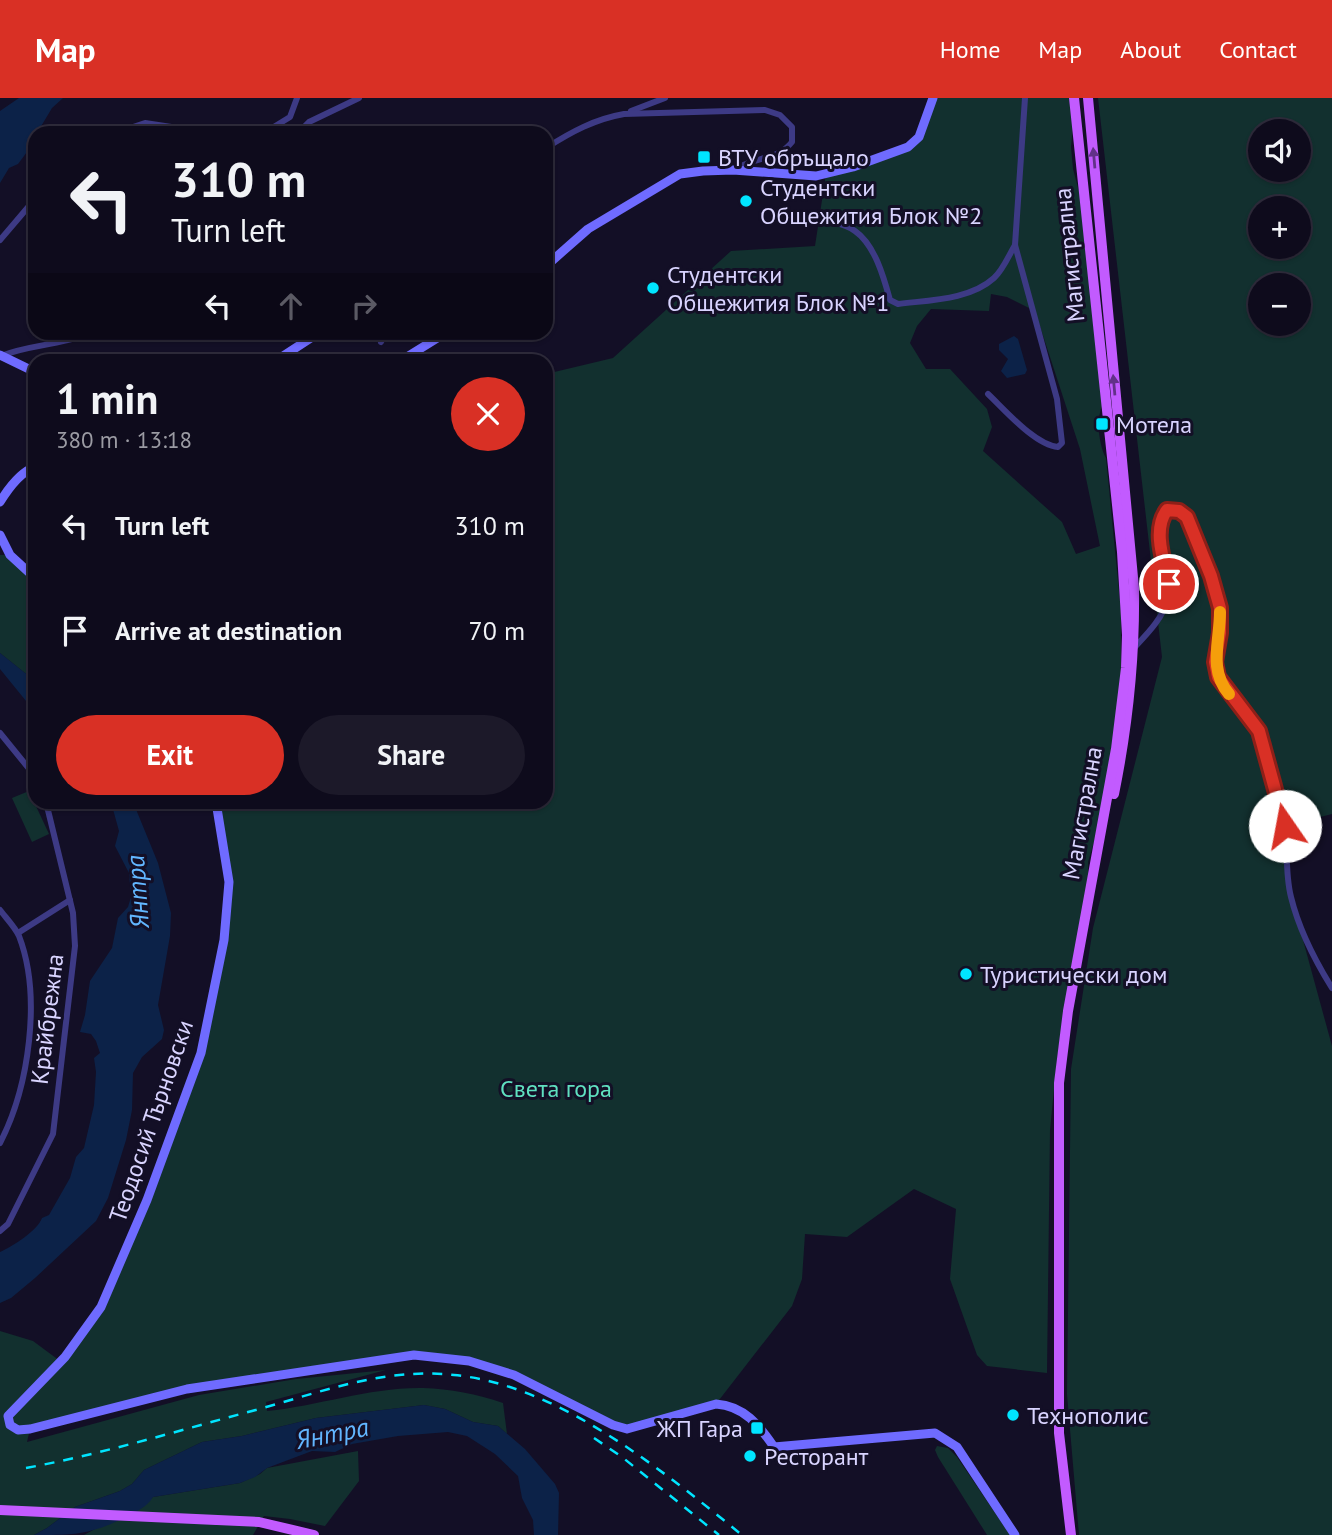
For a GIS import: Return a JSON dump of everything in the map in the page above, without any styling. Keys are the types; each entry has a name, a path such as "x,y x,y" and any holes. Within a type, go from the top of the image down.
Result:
{"main road":[{"name":"Магистрална","path":"1073,1535 1062,1477 1058,1381 1059,1083 1068,1011 1116,749 1126,668 1127,635 1122,552 1074,98"},
{"name":"Магистрална","path":"1073,1535 1067,1477 1063,1381 1063,1083 1072,1012 1123,749 1134,648 1134,588 1088,98"},
{"path":"0,1510 259,1522 314,1535"}],"street":[{"path":"275,126 290,117 297,98"},
{"path":"304,126 309,121 359,98"},
{"path":"624,114 665,98"},
{"path":"553,259 588,229 680,174 703,170 733,170 816,176 853,167 908,147 919,137 933,98"},
{"path":"988,394 1050,446 1058,447 1062,443 1057,399 1015,245 1025,98"},
{"path":"553,144 606,117 624,114 754,109 773,112 792,127 792,142 788,148 773,156 744,163 733,170"},
{"path":"136,126 145,123 165,126"},
{"path":"0,240 28,208"},
{"path":"801,218 829,222 857,232 870,248 890,300 898,304 967,294 981,287 996,277 1015,245"},
{"path":"1,355 21,348 69,340"},
{"path":"286,354 308,340"},
{"path":"412,354 434,340"},
{"path":"1,355 28,368"},
{"path":"0,502 8,488 28,470"},
{"path":"1134,648 1155,624 1168,599 1169,584 1160,537 1161,518 1167,510 1179,511 1187,517 1194,531 1220,608 1220,633 1215,662 1218,677 1259,731 1285,819 1290,894 1300,929 1316,964 1332,988"},
{"path":"0,535 10,555 28,572"},
{"path":"0,733 28,767"},
{"name":"Крайбрежна","path":"0,1231 8,1224 53,1134 75,946 70,900 48,809"},
{"name":"Теодосий Търновски","path":"217,809 229,882 224,940 201,1053 147,1200 101,1307 65,1357 8,1416 10,1425 18,1430 187,1389 414,1355 469,1361 514,1375 613,1425 627,1429 716,1405 730,1405 750,1416 774,1447 935,1433 957,1447 1015,1535"},
{"path":"18,933 70,900"},
{"path":"0,910 18,933 29,978 29,1055 10,1124 0,1143"}],"green space":[{"name":"Света гора","path":"933,98 1070,98 1073,169 1080,195 1102,406 1099,433 1106,458 1121,612 1121,690 1100,822 1088,862 1088,879 1057,1059 1050,1130 1047,1373 987,1366 977,1355 950,1279 956,1209 914,1189 847,1237 805,1234 802,1279 792,1306 716,1404 627,1429 514,1375 469,1361 414,1355 187,1389 30,1429 27,1442 199,1395 296,1379 386,1370 266,1402 267,1411 384,1390 443,1389 503,1403 507,1434 498,1426 473,1422 445,1409 424,1405 316,1418 242,1436 202,1442 144,1470 132,1484 120,1491 75,1507 34,1535 0,1535 0,1331 33,1341 60,1361 101,1307 201,1053 224,940 229,882 217,809 553,809 553,372 613,358 731,251 815,246 826,174 915,143","holes":["991,294 1007,297 1035,311 1080,449 1100,546 1076,554 1062,522 983,451 992,427 987,409 950,369 926,369 910,343 917,326 931,309 989,311"]},
{"path":"1098,98 1332,98 1332,814 1285,826 1285,858 1300,929 1332,1046 1332,1535 1079,1535 1067,1394 1071,1069 1093,928 1162,657"},
{"path":"0,555 10,555 28,573 28,674 0,653"},
{"path":"28,791 28,809 37,809 49,834 32,842 12,798"},
{"path":"937,1446 948,1448 957,1457 1010,1535 987,1535 938,1457 935,1450"},
{"path":"358,1451 359,1481 325,1526 264,1516 253,1535 84,1535 153,1497 240,1483 267,1468"}],"water":[{"path":"19,98 63,98 52,108 41,126 28,126 28,150 18,164 9,168 0,183 0,111"},
{"path":"1014,336 1018,339 1027,370 1025,374 1007,378 1001,371 1008,359 999,350 999,344"},
{"path":"0,653 28,674 28,703 0,669"},
{"name":"Янтра","path":"113,809 136,809 158,863 171,913 170,936 158,1005 164,1030 162,1039 142,1057 133,1073 132,1110 126,1140 108,1198 96,1221 35,1278 11,1298 0,1303 0,1252 24,1238 42,1218 49,1215 70,1178 76,1157 84,1148 94,1105 94,1058 100,1053 91,1034 80,1032 90,981 112,948 118,918 128,907 131,897 129,873 115,846 119,831"},
{"name":"Янтра","path":"424,1405 445,1409 473,1422 498,1426 525,1449 555,1484 559,1493 558,1535 534,1535 533,1520 522,1498 518,1476 495,1454 467,1436 448,1432 398,1436 352,1444 335,1452 312,1451 267,1468 240,1483 153,1497 134,1513 91,1531 34,1535 75,1507 120,1491 132,1484 144,1470 202,1442 242,1436 316,1418"}],"railway":[{"path":"26,1468 139,1442 352,1383 402,1375 454,1375 493,1382 532,1395 570,1413 644,1459 742,1535"},
{"path":"594,1438 622,1457 719,1535"}],"slow traffic":[{"path":"1220,612 1215,662 1218,677 1229,694"}],"place":[{"name":"ВТУ обръщало","path":"704,157"},
{"name":"Студентски Общежития Блок №2","path":"746,201"},
{"name":"Студентски Общежития Блок №1","path":"653,288"},
{"name":"Мотела","path":"1102,424"},
{"name":"Туристически дом","path":"966,974"},
{"name":"Технополис","path":"1013,1415"},
{"name":"ЖП Гара","path":"757,1428"},
{"name":"Ресторант","path":"750,1456"}],"route":[{"path":"1169,584 1160,537 1161,518 1167,510 1179,511 1187,517 1211,576 1220,608 1220,633 1215,662 1218,677 1259,731 1285,826"}]}
